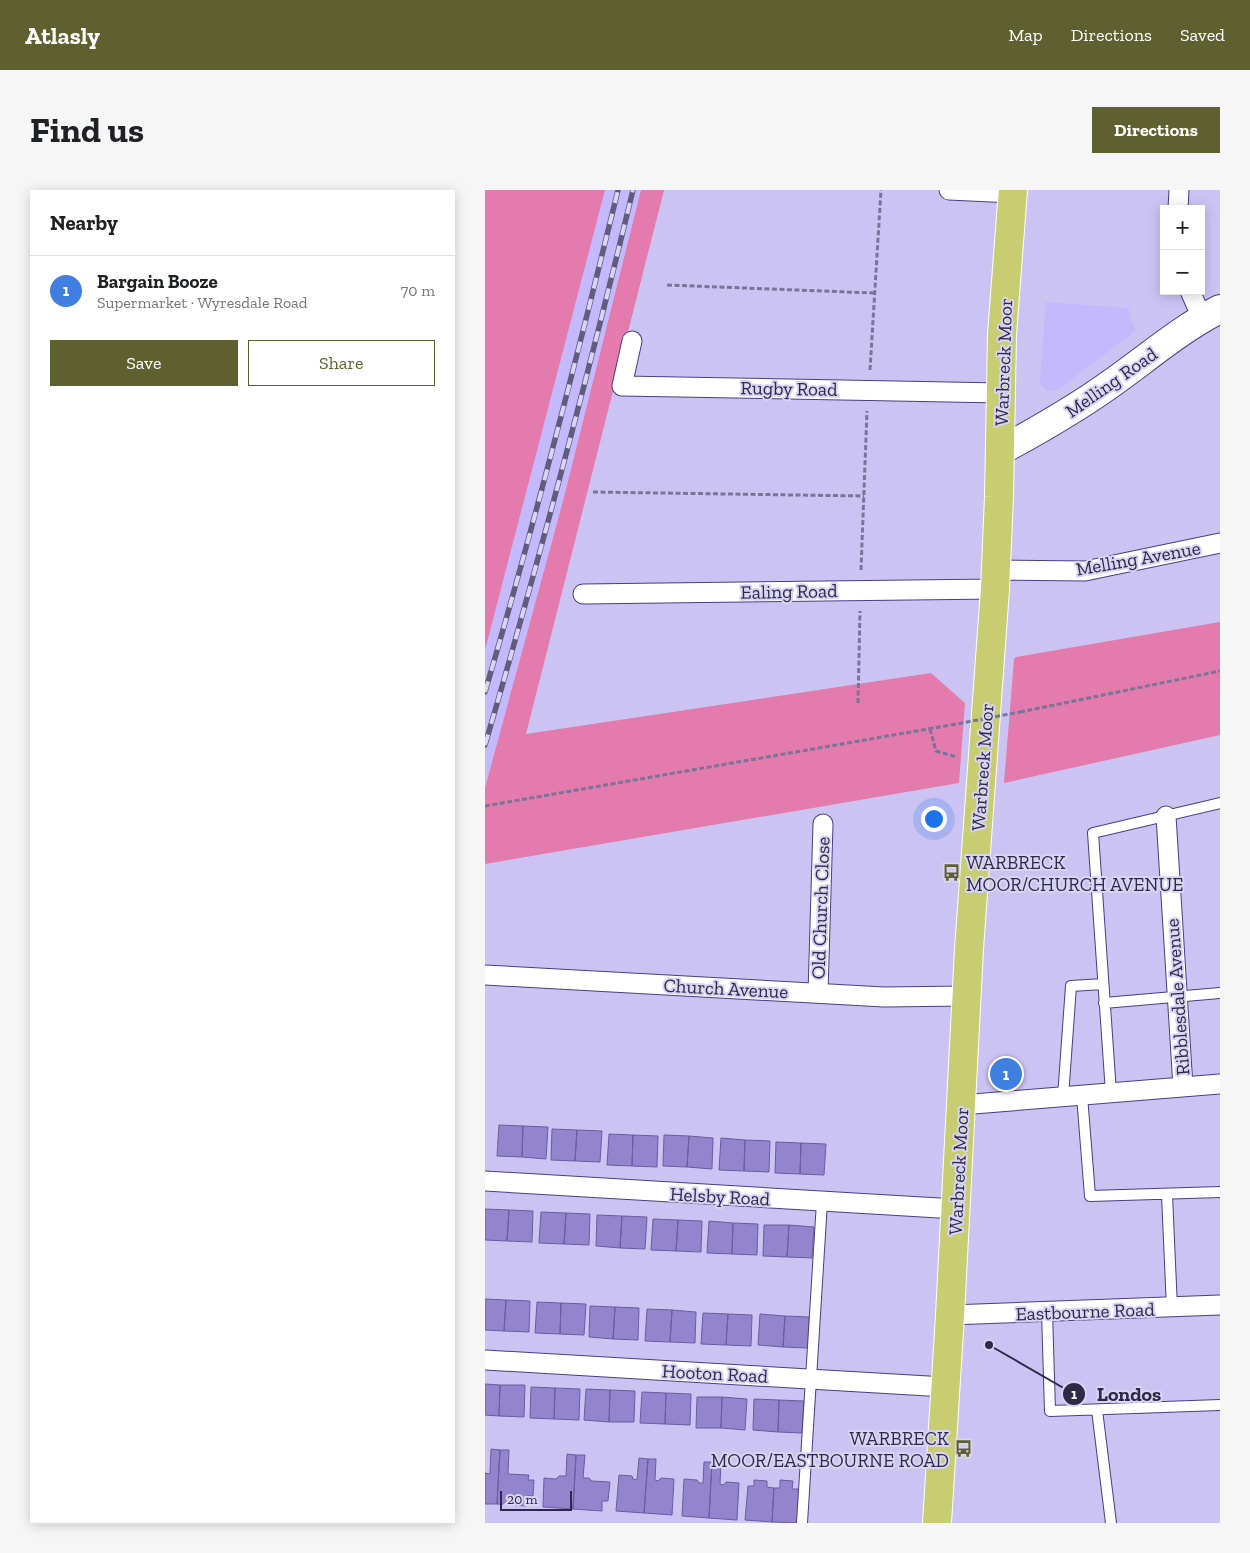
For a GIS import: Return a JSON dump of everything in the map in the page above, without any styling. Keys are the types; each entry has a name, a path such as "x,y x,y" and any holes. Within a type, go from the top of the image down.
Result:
{"highway":[{"name":"Warbreck Moor","path":"937,1523 956,1209 966,996 995,579 1003,334 1013,192"}],"street":[{"path":"949,190 1013,192"},
{"path":"1178,205 1179,190"},
{"path":"1194,295 1211,314"},
{"name":"Melling Road","path":"1000,451 1055,421 1211,314"},
{"name":"Rugby Road","path":"632,340 622,386 868,389 1001,393"},
{"name":"Melling Avenue","path":"995,579 1085,571 1220,543"},
{"name":"Ealing Road","path":"583,594 860,590 995,579"},
{"name":"Ribblesdale Avenue","path":"1166,816 1183,1087"},
{"name":"Old Church Close","path":"818,993 823,824"},
{"name":"Church Avenue","path":"485,976 884,996 966,996"},
{"path":"961,1105 1220,1084"},
{"name":"Helsby Road","path":"485,1181 956,1209"},
{"name":"Eastbourne Road","path":"950,1315 1220,1305"},
{"name":"Hooton Road","path":"485,1360 945,1387"}],"lane":[{"path":"1111,1093 1093,833 1220,803"},
{"path":"1063,1097 1071,986 1103,984"},
{"path":"1104,1003 1220,993"},
{"path":"1082,1096 1090,1196 1220,1192"},
{"path":"1167,1195 1172,1308"},
{"path":"802,1523 822,1202"},
{"path":"1047,1312 1050,1411 1220,1405"},
{"path":"1053,1346 1056,1411"},
{"path":"1097,1410 1111,1523"}],"path":[{"path":"858,703 860,590 868,389 881,190"},
{"path":"667,284 874,293"},
{"path":"593,492 864,496"},
{"path":"485,806 930,729 1220,671"},
{"path":"930,729 936,751 954,758 983,754"}],"shaded area":[{"path":"485,190 605,190 485,650"},
{"path":"605,190 641,190 563,501 485,790 485,650"},
{"path":"641,190 664,190 526,734 931,673 965,703 959,783 485,864 485,788 563,501"},
{"path":"1046,302 1129,308 1130,318 1136,330 1059,389 1048,391 1042,386 1040,380"},
{"path":"1220,622 1220,735 1004,783 1014,659 1016,657"}],"building":[{"path":"499,1125 523,1126 522,1157 497,1156"},
{"path":"523,1126 548,1127 546,1159 522,1157"},
{"path":"552,1129 577,1130 575,1161 551,1160"},
{"path":"577,1130 602,1131 600,1162 575,1161"},
{"path":"609,1134 633,1135 632,1166 607,1165"},
{"path":"633,1135 658,1136 657,1167 632,1166"},
{"path":"664,1135 689,1136 687,1167 663,1166"},
{"path":"689,1136 713,1138 712,1169 687,1167"},
{"path":"721,1138 745,1140 744,1171 719,1170"},
{"path":"745,1140 770,1141 769,1172 744,1171"},
{"path":"776,1142 801,1143 800,1174 775,1173"},
{"path":"801,1143 826,1144 824,1175 800,1174"},
{"path":"485,1209 509,1210 507,1241 485,1240"},
{"path":"509,1210 533,1211 532,1242 507,1241"},
{"path":"541,1212 566,1213 564,1244 539,1243"},
{"path":"566,1213 590,1214 589,1245 564,1244"},
{"path":"597,1215 622,1216 620,1248 596,1246"},
{"path":"622,1216 647,1217 645,1249 620,1248"},
{"path":"653,1219 678,1220 676,1251 651,1250"},
{"path":"678,1220 702,1221 701,1252 676,1251"},
{"path":"709,1221 733,1223 732,1254 707,1253"},
{"path":"733,1223 758,1224 757,1255 732,1254"},
{"path":"764,1225 789,1225 787,1257 763,1256"},
{"path":"789,1225 814,1227 812,1258 787,1257"},
{"path":"485,1299 506,1300 504,1331 485,1330"},
{"path":"506,1300 530,1301 529,1332 504,1331"},
{"path":"537,1302 561,1303 560,1334 535,1333"},
{"path":"561,1303 586,1304 584,1335 560,1334"},
{"path":"590,1306 615,1307 613,1339 589,1337"},
{"path":"615,1307 639,1308 638,1340 613,1339"},
{"path":"647,1309 672,1310 670,1342 645,1341"},
{"path":"672,1310 696,1312 695,1343 670,1342"},
{"path":"703,1313 728,1314 726,1345 701,1344"},
{"path":"728,1314 752,1315 751,1346 726,1345"},
{"path":"760,1314 785,1316 783,1347 758,1345"},
{"path":"785,1316 809,1317 808,1348 783,1347"},
{"path":"485,1384 500,1385 499,1416 485,1415"},
{"path":"500,1385 525,1385 524,1417 499,1416"},
{"path":"531,1387 555,1388 554,1419 530,1418"},
{"path":"555,1388 580,1389 579,1420 554,1419"},
{"path":"586,1389 610,1390 609,1422 584,1420"},
{"path":"610,1390 635,1391 634,1422 609,1422"},
{"path":"642,1392 666,1393 665,1424 640,1423"},
{"path":"666,1393 691,1394 690,1425 665,1424"},
{"path":"697,1397 722,1397 721,1428 696,1428"},
{"path":"722,1397 747,1399 745,1430 721,1428"},
{"path":"754,1399 779,1400 778,1432 753,1430"},
{"path":"779,1400 804,1401 802,1433 778,1432"},
{"path":"491,1449 500,1450 497,1504 485,1504 485,1473 490,1474"},
{"path":"500,1450 509,1450 508,1474 529,1475 528,1480 534,1480 533,1496 527,1496 526,1506 497,1504"},
{"path":"567,1454 576,1455 573,1509 543,1507 544,1478 556,1479 559,1476 566,1476"},
{"path":"576,1455 585,1455 583,1478 589,1478 592,1481 610,1482 608,1501 602,1501 602,1511 573,1509"},
{"path":"639,1458 648,1459 644,1513 616,1511 619,1475 632,1476 633,1479 637,1480"},
{"path":"648,1459 656,1459 655,1480 658,1481 661,1478 674,1479 672,1515 644,1513"},
{"path":"704,1462 712,1462 709,1518 682,1516 684,1479 697,1480 699,1483 703,1483"},
{"path":"712,1462 721,1463 720,1484 724,1485 726,1482 739,1483 737,1520 709,1518"},
{"path":"754,1480 767,1481 767,1487 774,1488 772,1522 745,1520 748,1486 754,1486"},
{"path":"780,1480 793,1481 792,1489 800,1489 797,1523 772,1522 774,1488 780,1488"}],"railway":[{"path":"485,692 555,442 618,190"},
{"path":"485,745 525,607 633,190"}],"place":[{"name":"WARBRECK MOOR/CHURCH AVENUE","path":"952,873"},
{"name":"Bargain Booze","path":"1006,1074"},
{"name":"Londos","path":"989,1345"},
{"name":"WARBRECK MOOR/EASTBOURNE ROAD","path":"963,1449"}]}
